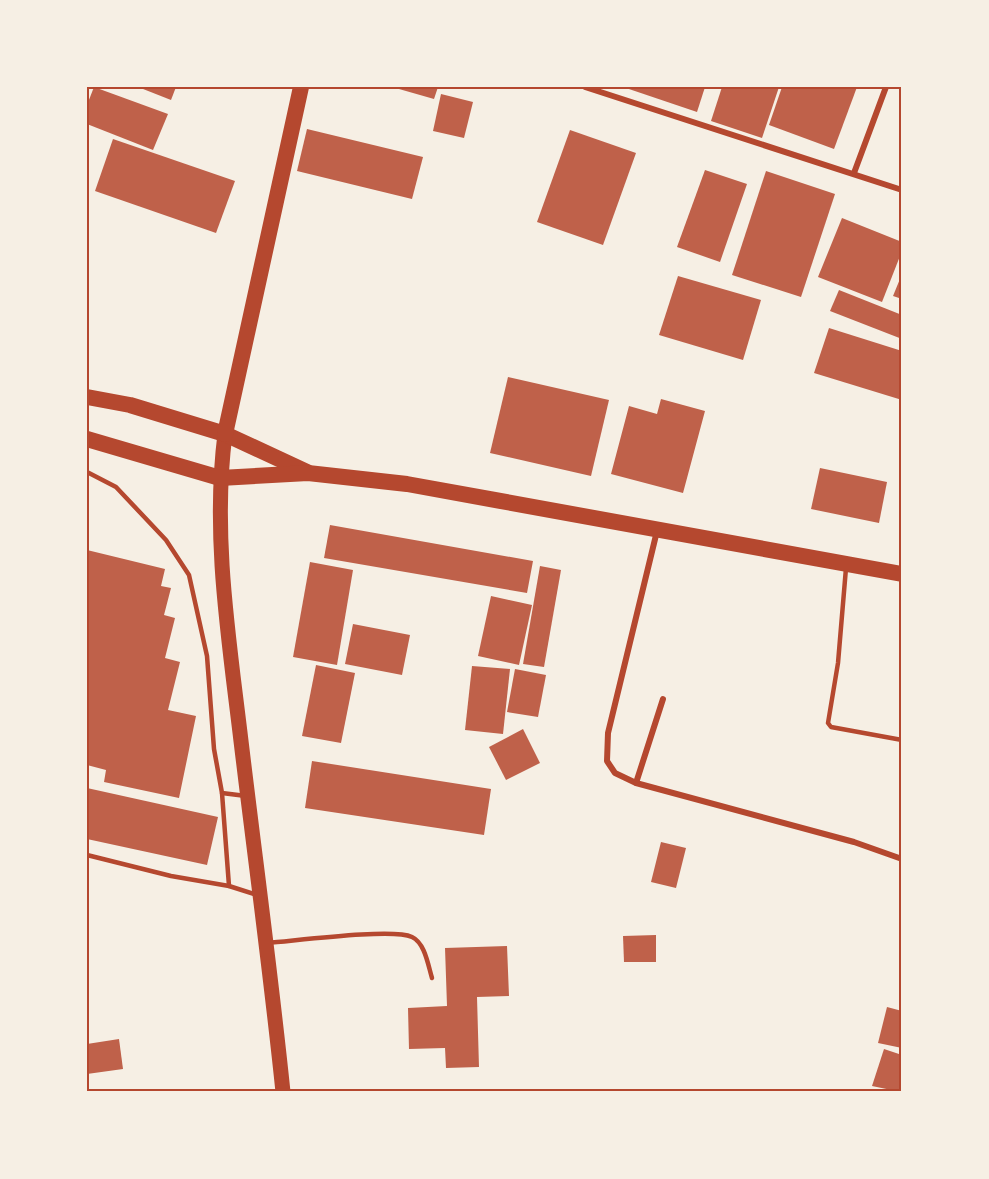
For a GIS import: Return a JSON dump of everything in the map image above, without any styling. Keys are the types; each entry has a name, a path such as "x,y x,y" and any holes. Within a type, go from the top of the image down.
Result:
{"highway":[{"path":"225,434 301,87"},
{"path":"87,397 130,405 225,434 308,473"},
{"path":"87,439 220,478 308,473 407,484 902,574"}],"main road":[{"path":"225,434 220,478 228,640 246,796 268,943 283,1092"}],"street":[{"path":"585,87 902,190"},
{"path":"854,173 886,87"},
{"path":"657,531 608,733 607,761 615,773 636,783 854,842 902,859"},
{"path":"636,783 663,699"}],"lane":[{"path":"87,472 116,487 166,540 189,575 207,656 214,749 222,793 229,886"},
{"path":"847,563 838,663 828,723 831,727 902,740"},
{"path":"222,793 246,796"},
{"path":"87,855 171,876 229,886 260,896"},
{"path":"268,943 392,934 413,937 423,948 432,978"}],"building":[{"path":"94,87 168,114 153,150 87,124 87,105"},
{"path":"138,87 176,87 171,100"},
{"path":"392,87 438,87 434,99"},
{"path":"623,87 705,87 697,112"},
{"path":"722,87 779,87 762,138 711,121"},
{"path":"782,87 857,87 834,149 769,125"},
{"path":"441,94 473,102 464,138 433,131"},
{"path":"307,129 423,157 412,199 297,171"},
{"path":"570,130 636,153 603,245 537,222"},
{"path":"113,139 235,181 216,233 95,191"},
{"path":"705,170 747,184 720,262 677,247"},
{"path":"766,171 835,194 801,297 732,275"},
{"path":"842,218 902,242 902,251 882,302 818,277"},
{"path":"902,274 902,299 893,296"},
{"path":"678,276 761,300 743,360 659,335"},
{"path":"839,290 902,315 902,339 830,311"},
{"path":"829,328 902,351 902,400 814,373"},
{"path":"508,377 609,400 591,476 490,453"},
{"path":"661,399 705,411 683,493 611,474 629,406 657,414"},
{"path":"820,468 887,482 879,523 811,509"},
{"path":"330,525 533,561 527,593 324,558"},
{"path":"87,550 165,569 161,586 171,588 164,615 175,618 165,658 180,662 168,710 196,716 179,798 104,782 106,770 87,765"},
{"path":"310,562 353,570 337,665 293,657"},
{"path":"540,566 561,570 544,667 523,664"},
{"path":"491,596 532,605 519,665 478,656"},
{"path":"353,624 410,635 402,675 345,664"},
{"path":"316,665 355,673 341,743 302,736"},
{"path":"472,666 510,669 503,734 465,730"},
{"path":"515,669 546,675 538,717 507,712"},
{"path":"523,729 540,763 506,780 489,747"},
{"path":"312,761 491,789 484,835 305,808"},
{"path":"87,788 218,817 207,865 87,839"},
{"path":"661,842 686,848 676,888 651,882"},
{"path":"656,935 656,962 624,962 623,936"},
{"path":"507,946 509,996 477,997 479,1067 446,1068 445,1048 409,1049 408,1008 447,1006 445,948"},
{"path":"887,1007 902,1011 902,1048 878,1043"},
{"path":"119,1039 123,1069 87,1074 87,1044"},
{"path":"884,1049 902,1055 901,1092 872,1086"}]}
